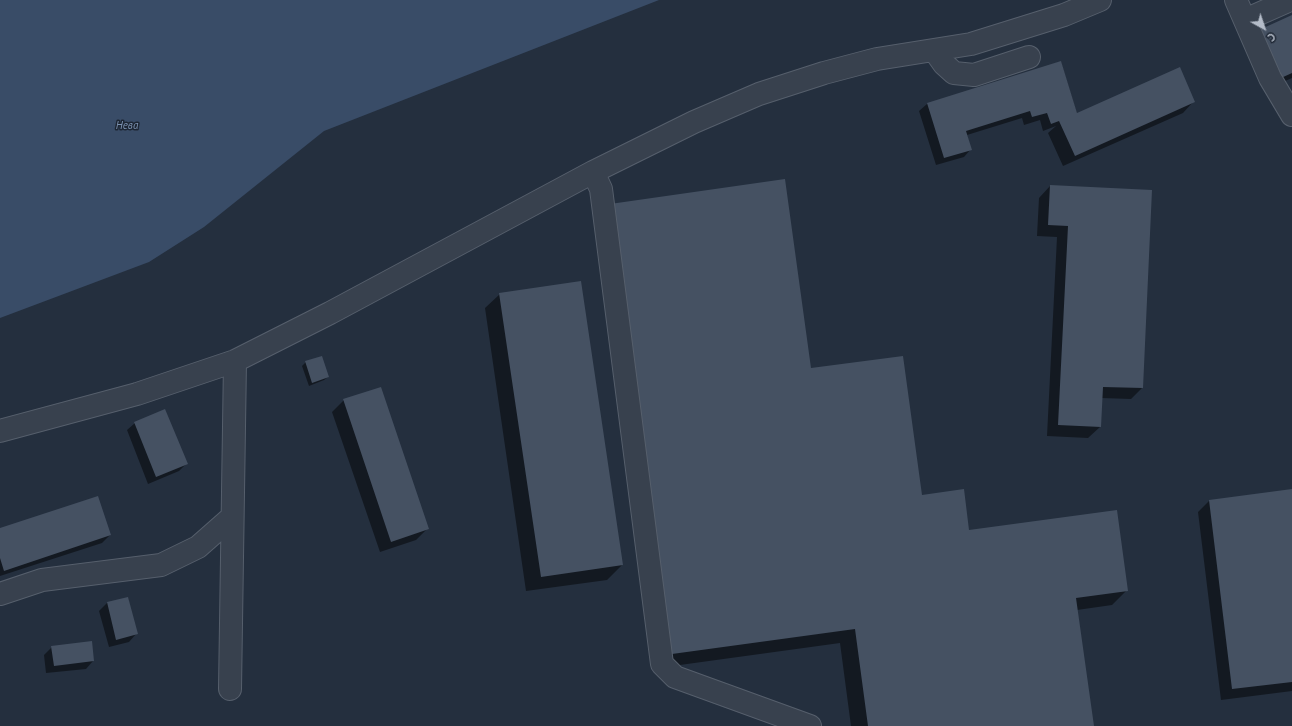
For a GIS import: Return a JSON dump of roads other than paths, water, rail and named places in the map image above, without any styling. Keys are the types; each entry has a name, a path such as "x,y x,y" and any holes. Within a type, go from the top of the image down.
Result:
{"street":[{"path":"0,431 137,394 235,361 330,313 593,172 694,122 760,94 824,73 877,59 971,44 1017,31 1064,15 1100,0"},
{"path":"1236,0 1245,20 1285,90 1292,115"},
{"path":"1245,20 1290,0"},
{"path":"934,50 944,64 954,73 974,75 1029,57"},
{"path":"593,172 602,189 662,664 675,677 810,726"},
{"path":"230,689 235,361"},
{"path":"0,594 42,580 161,565 198,547 232,517"}],"water":[{"name":"Нева","path":"0,0 659,0 324,131 204,227 149,262 0,318"}]}
